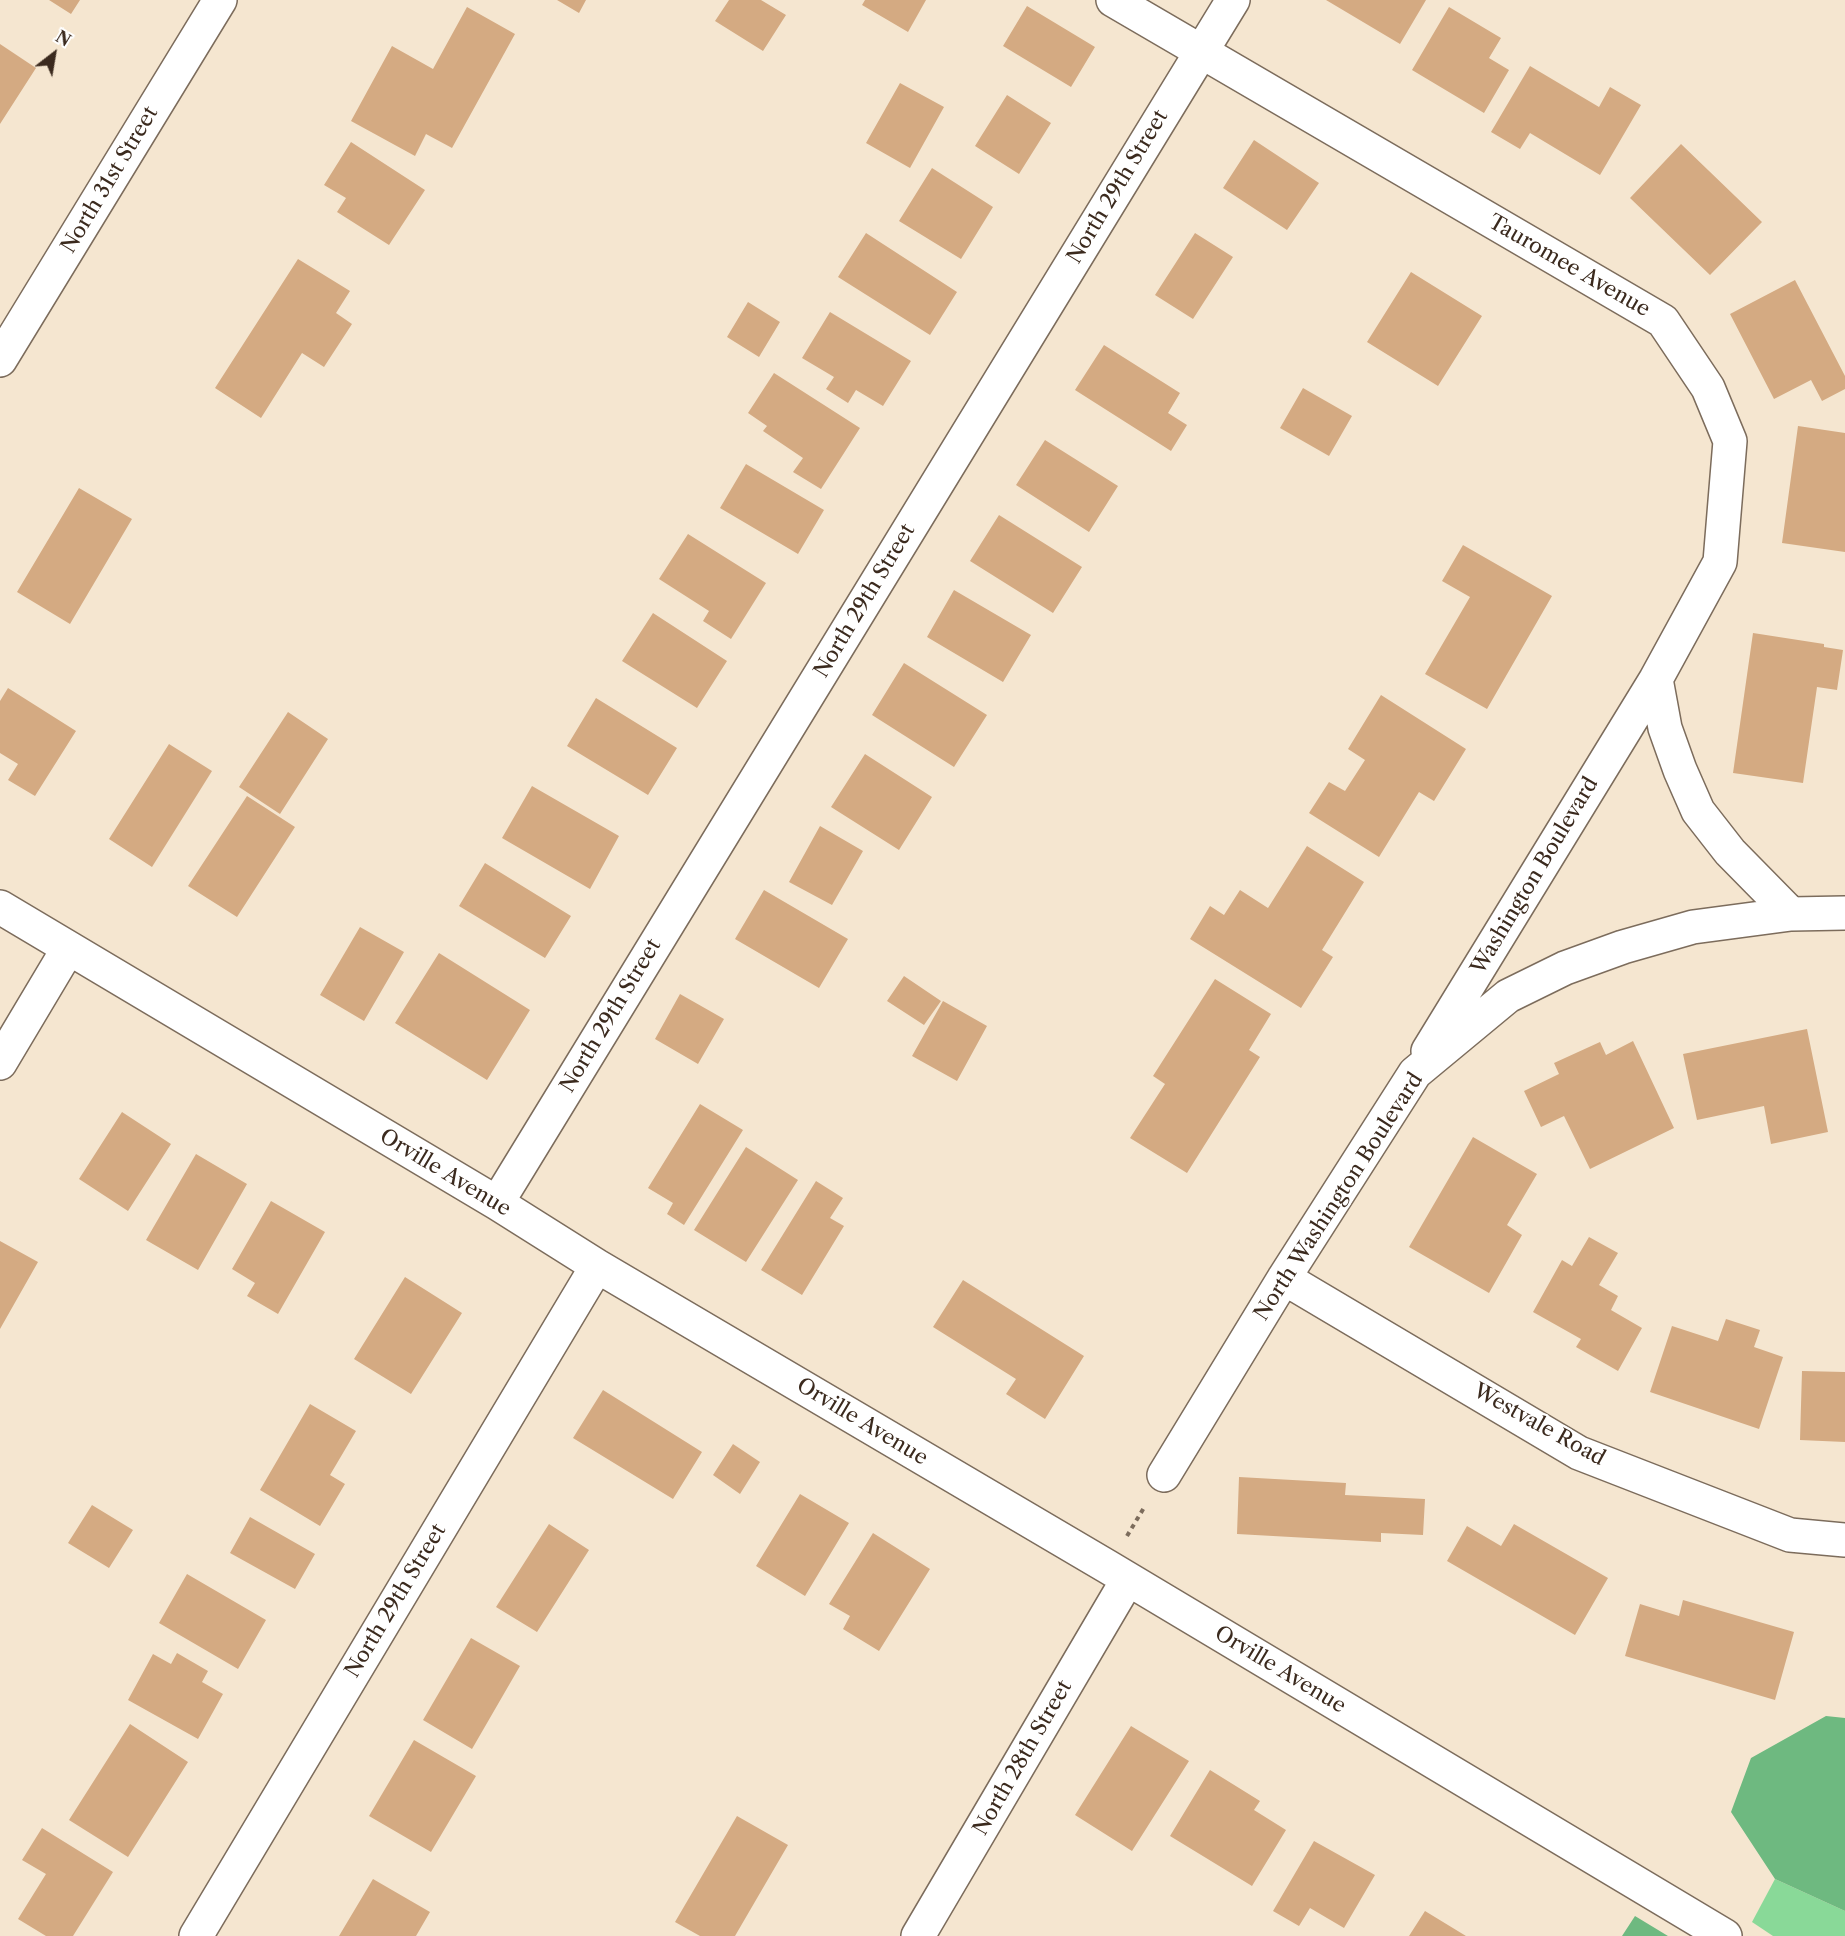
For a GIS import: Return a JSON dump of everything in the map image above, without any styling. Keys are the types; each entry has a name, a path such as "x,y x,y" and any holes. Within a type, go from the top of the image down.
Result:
{"street":[{"name":"North 31st Street","path":"0,360 220,0"},
{"name":"Tauromee Avenue","path":"1113,0 1663,321 1707,388 1730,441 1720,562 1656,679"},
{"name":"North 29th Street","path":"497,1203 1233,0"},
{"path":"1656,679 1665,728 1698,811 1730,852 1791,914"},
{"name":"Washington Boulevard","path":"1415,1073 1656,679"},
{"name":"Orville Avenue","path":"0,907 497,1203 597,1266 1118,1573 1725,1936"},
{"name":"North Washington Boulevard","path":"1164,1475 1284,1278 1415,1073 1508,996 1565,968 1623,947 1693,927 1791,914 1845,913"},
{"path":"0,1064 68,949"},
{"name":"North 29th Street","path":"196,1936 597,1266"},
{"name":"Westvale Road","path":"1284,1278 1579,1453 1790,1535 1845,1540"},
{"name":"North 28th Street","path":"918,1936 1118,1573"}],"path":[{"path":"1118,1573 1164,1475"}],"green space":[{"path":"1826,1716 1845,1718 1845,1911 1775,1879 1731,1812 1751,1758"},
{"path":"1775,1879 1845,1911 1845,1936 1773,1936 1752,1922"},
{"path":"1635,1916 1668,1936 1622,1936"}],"building":[{"path":"49,0 80,0 71,14"},
{"path":"557,0 586,0 579,13"},
{"path":"729,0 761,0 786,15 763,51 715,21"},
{"path":"865,0 926,0 908,32 862,5"},
{"path":"1326,0 1426,0 1400,44"},
{"path":"1027,6 1095,47 1071,87 1003,46"},
{"path":"467,7 515,34 452,148 426,134 415,156 351,121 392,46 433,69"},
{"path":"1449,7 1501,38 1489,58 1509,70 1484,113 1412,70"},
{"path":"0,44 36,68 0,124"},
{"path":"1530,66 1599,107 1610,87 1641,105 1600,175 1530,133 1520,149 1491,132"},
{"path":"900,83 944,107 910,168 866,143"},
{"path":"1007,95 1051,123 1019,174 975,146"},
{"path":"1254,140 1319,183 1287,230 1223,188"},
{"path":"351,142 425,190 389,245 337,212 346,198 324,185"},
{"path":"1681,144 1762,222 1710,275 1630,198"},
{"path":"932,168 993,207 961,259 899,221"},
{"path":"866,233 957,292 930,335 838,277"},
{"path":"1195,233 1233,257 1193,319 1155,295"},
{"path":"298,259 350,291 336,313 352,324 324,367 302,353 261,418 215,388"},
{"path":"1411,272 1482,316 1438,386 1367,342"},
{"path":"1795,280 1845,376 1845,389 1822,401 1811,380 1774,399 1730,314"},
{"path":"748,302 780,322 759,357 727,337"},
{"path":"830,312 911,361 883,406 856,390 848,403 826,389 834,377 802,358"},
{"path":"1104,345 1180,393 1168,413 1187,425 1171,451 1075,390"},
{"path":"774,373 860,428 821,489 793,472 803,458 763,431 767,426 748,413"},
{"path":"1303,388 1352,416 1329,456 1280,428"},
{"path":"1798,426 1845,433 1845,552 1782,543"},
{"path":"1045,440 1118,486 1089,532 1016,485"},
{"path":"746,464 824,510 798,554 720,508"},
{"path":"79,488 132,519 70,624 17,592"},
{"path":"999,515 1082,567 1053,613 970,561"},
{"path":"688,534 766,583 731,639 703,621 709,611 659,579"},
{"path":"1463,545 1552,596 1487,709 1425,674 1470,597 1442,581"},
{"path":"954,590 1031,635 1003,682 927,637"},
{"path":"653,613 727,661 697,708 622,661"},
{"path":"1753,633 1824,644 1824,647 1843,650 1837,690 1817,687 1803,783 1733,773"},
{"path":"904,663 987,715 954,767 872,715"},
{"path":"8,688 76,731 35,796 8,780 18,764 0,753 0,701"},
{"path":"1381,695 1466,749 1434,801 1419,792 1379,857 1309,813 1329,782 1345,791 1365,760 1348,749"},
{"path":"596,698 677,748 648,795 567,746"},
{"path":"288,712 328,739 280,814 239,787"},
{"path":"169,744 212,771 152,867 109,839"},
{"path":"865,754 932,797 899,850 831,807"},
{"path":"532,786 619,836 590,889 502,838"},
{"path":"247,796 295,827 237,917 188,886"},
{"path":"820,826 863,851 832,905 789,882"},
{"path":"1307,846 1364,882 1322,950 1333,957 1301,1008 1190,939 1210,906 1224,915 1240,890 1268,908"},
{"path":"485,863 571,916 545,958 459,906"},
{"path":"764,890 848,939 819,988 735,939"},
{"path":"360,927 404,952 364,1021 320,995"},
{"path":"439,953 530,1010 487,1080 395,1023"},
{"path":"904,976 941,1001 924,1025 887,1001"},
{"path":"1215,979 1271,1014 1249,1050 1260,1057 1187,1173 1130,1138 1165,1084 1153,1076"},
{"path":"680,994 724,1019 698,1064 655,1039"},
{"path":"943,1001 987,1026 957,1081 912,1056"},
{"path":"1807,1029 1828,1132 1771,1144 1764,1106 1697,1120 1683,1054"},
{"path":"1633,1041 1674,1128 1590,1169 1564,1116 1541,1127 1524,1091 1559,1074 1554,1063 1600,1042 1606,1055"},
{"path":"700,1104 743,1130 684,1225 667,1214 673,1203 648,1188"},
{"path":"122,1112 171,1144 128,1211 79,1179"},
{"path":"1473,1137 1537,1174 1507,1225 1522,1235 1489,1293 1409,1247"},
{"path":"746,1147 798,1180 746,1262 694,1230"},
{"path":"196,1154 247,1184 198,1270 146,1240"},
{"path":"816,1181 843,1198 830,1218 844,1226 802,1295 761,1270"},
{"path":"271,1201 325,1232 278,1314 247,1296 255,1283 232,1269"},
{"path":"1589,1237 1618,1253 1599,1285 1618,1296 1611,1310 1642,1328 1618,1371 1576,1347 1581,1339 1533,1312 1562,1260 1572,1266"},
{"path":"0,1241 38,1262 0,1329"},
{"path":"405,1277 462,1313 411,1394 354,1359"},
{"path":"963,1280 1084,1356 1045,1419 1006,1394 1016,1379 933,1327"},
{"path":"1726,1319 1760,1330 1754,1347 1783,1357 1759,1429 1650,1392 1672,1326 1718,1341"},
{"path":"1802,1371 1845,1372 1845,1442 1800,1440"},
{"path":"603,1390 702,1452 673,1499 573,1438"},
{"path":"310,1404 356,1431 330,1475 345,1484 320,1526 260,1490"},
{"path":"733,1444 760,1462 740,1494 713,1475"},
{"path":"1239,1477 1346,1483 1345,1495 1425,1499 1423,1535 1381,1533 1381,1542 1237,1534"},
{"path":"800,1494 849,1523 805,1596 756,1566"},
{"path":"92,1505 133,1530 109,1568 68,1543"},
{"path":"250,1517 315,1554 295,1589 230,1553"},
{"path":"549,1524 589,1550 537,1632 496,1607"},
{"path":"1514,1524 1608,1578 1575,1635 1447,1561 1467,1526 1501,1546"},
{"path":"873,1533 930,1569 879,1651 843,1629 850,1616 829,1604"},
{"path":"187,1574 266,1620 238,1669 159,1623"},
{"path":"1683,1600 1794,1632 1775,1700 1625,1656 1640,1604 1679,1616"},
{"path":"471,1638 520,1666 472,1749 423,1720"},
{"path":"177,1653 208,1671 202,1682 223,1694 198,1739 128,1700 153,1654 171,1664"},
{"path":"130,1724 188,1762 128,1857 69,1820"},
{"path":"1131,1726 1189,1761 1132,1851 1075,1815"},
{"path":"414,1740 476,1776 431,1852 369,1816"},
{"path":"1210,1770 1260,1801 1254,1810 1286,1830 1252,1886 1170,1836"},
{"path":"737,1816 788,1845 735,1936 700,1936 675,1922"},
{"path":"42,1828 113,1872 73,1936 46,1936 18,1919 46,1874 22,1860"},
{"path":"1314,1841 1375,1875 1344,1928 1310,1908 1299,1926 1273,1911"},
{"path":"373,1879 430,1912 416,1936 339,1936"},
{"path":"1425,1911 1466,1936 1409,1936"}]}
